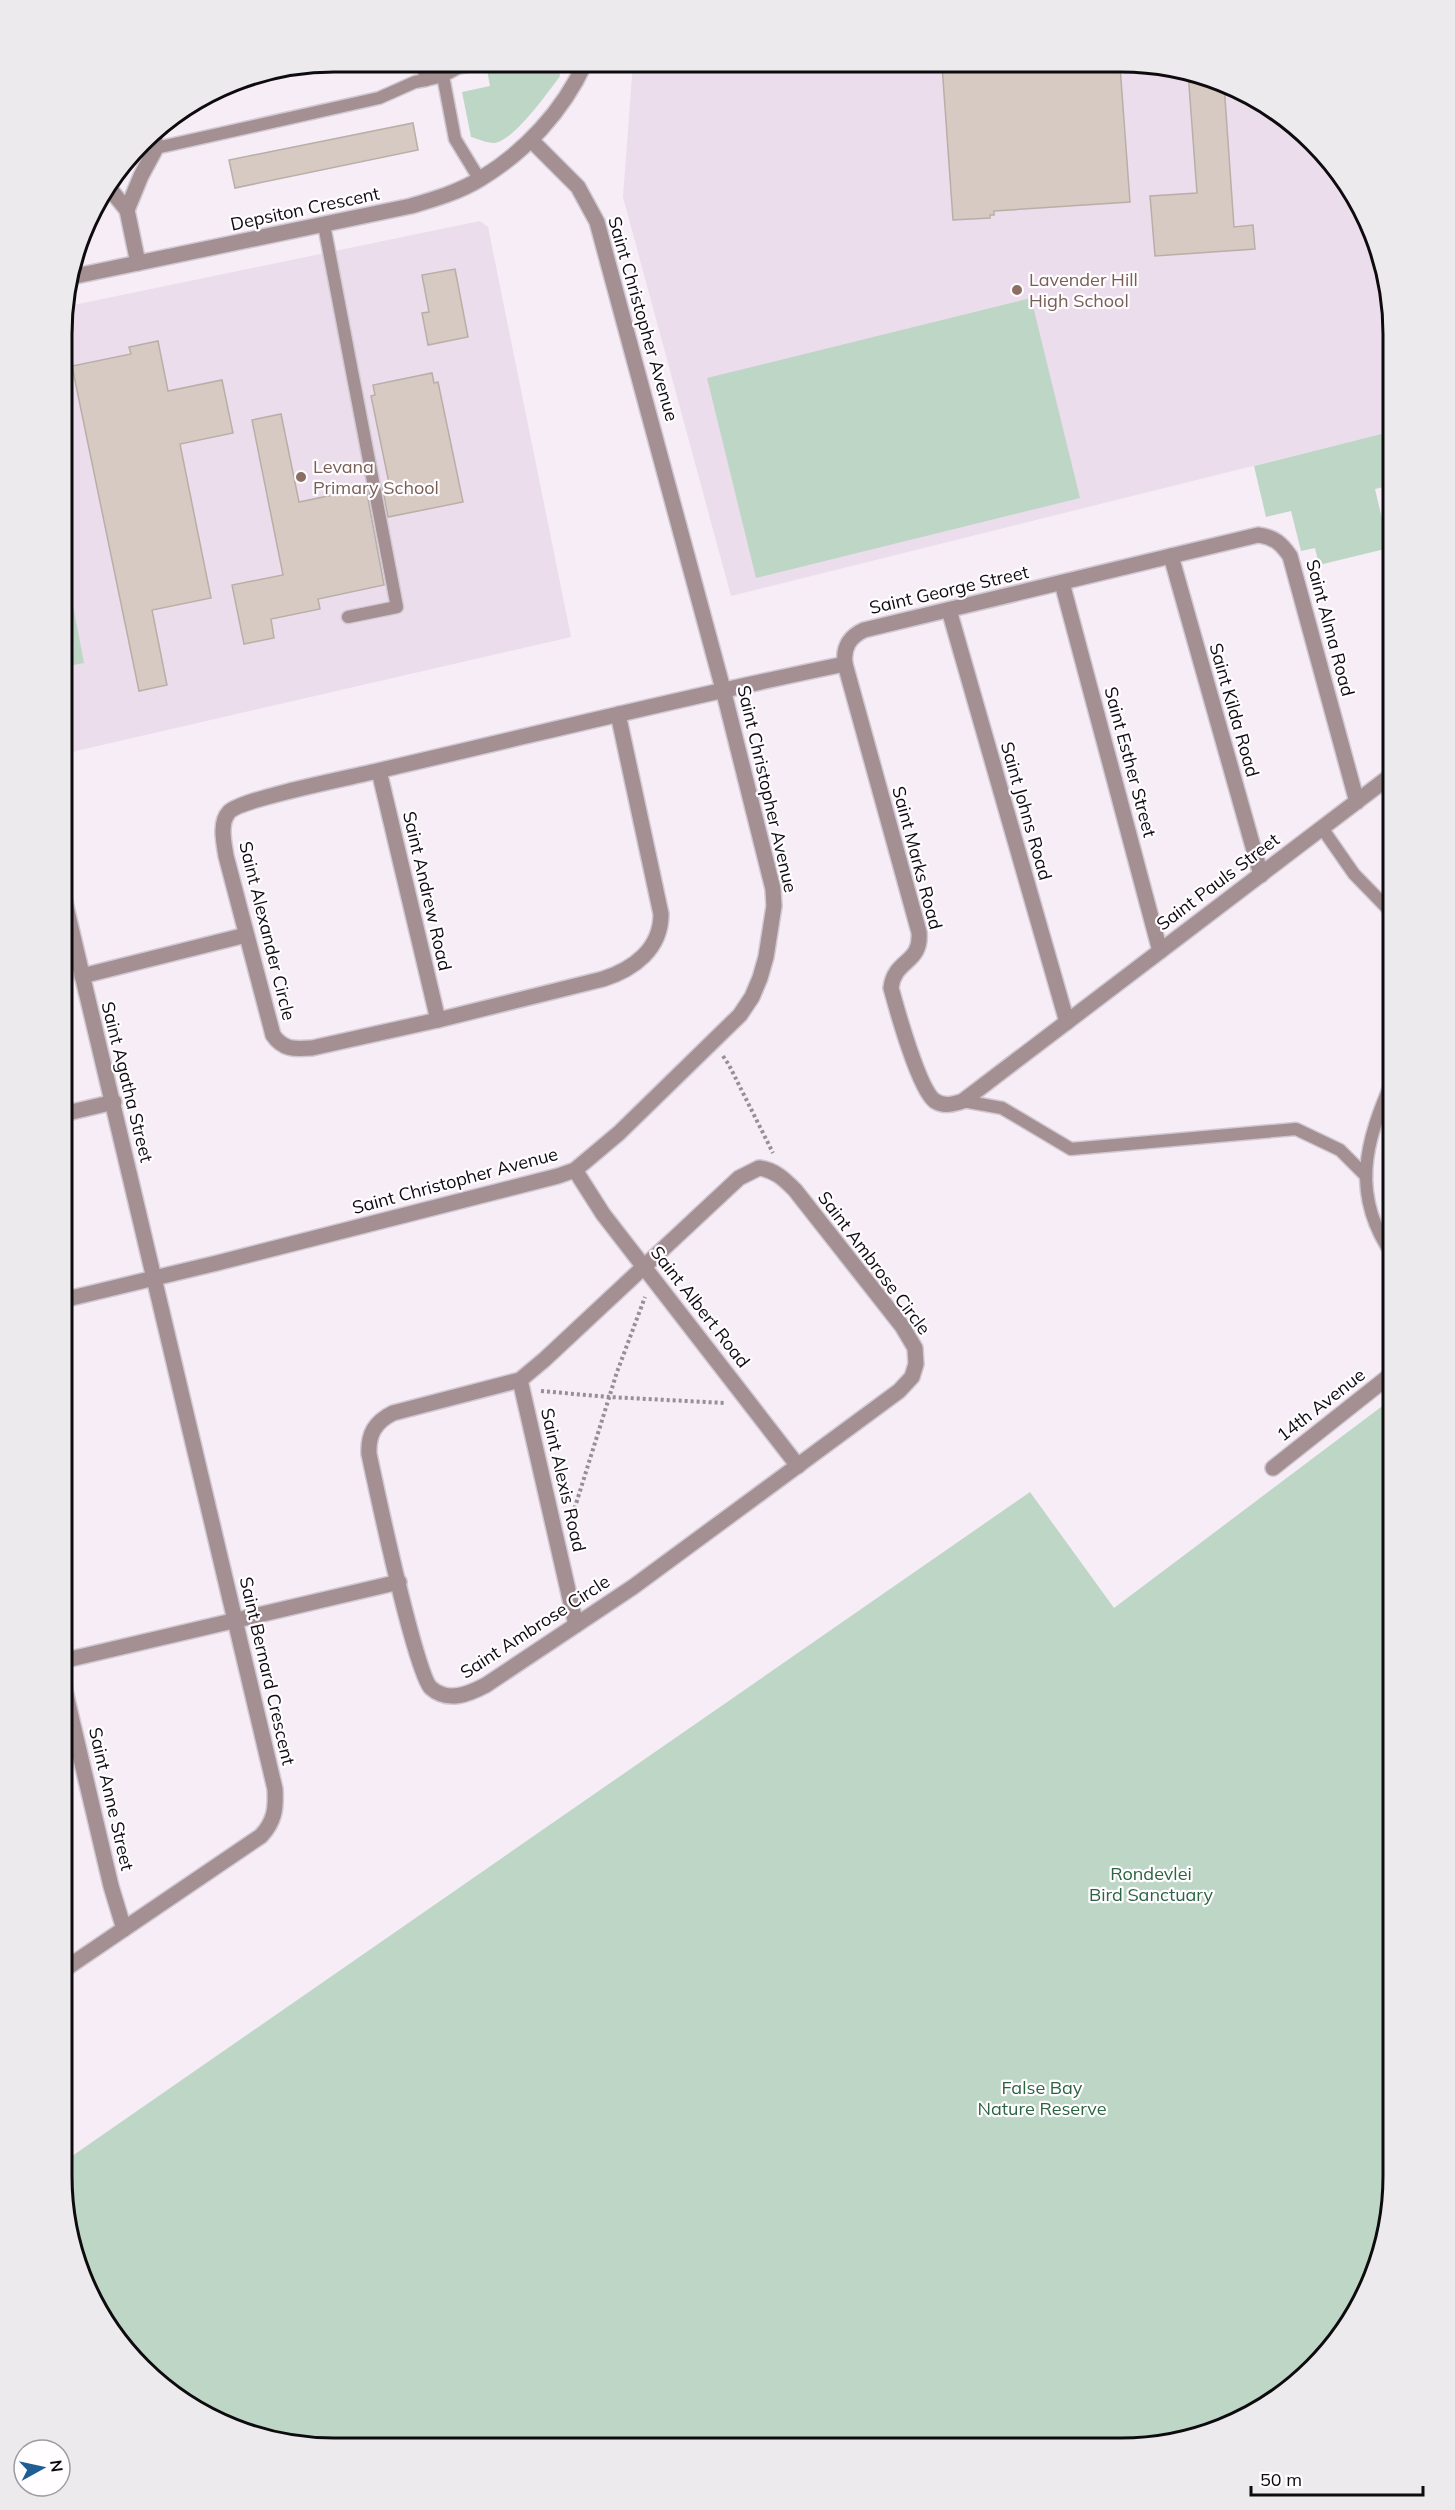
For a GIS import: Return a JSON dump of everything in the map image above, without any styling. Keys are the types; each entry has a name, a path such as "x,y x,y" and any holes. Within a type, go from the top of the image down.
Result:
{"street":[{"name":"Depsiton Crescent","path":"79,275 324,225 411,206 451,194 480,180 531,140 562,103 580,72"},
{"name":"Saint Christopher Avenue","path":"72,1298 575,1170 619,1133 712,1043 740,1015 753,997 766,957 774,906 773,889 723,689 597,222 578,187 531,140"},
{"path":"127,210 156,148 155,143"},
{"path":"114,193 127,210 138,263"},
{"name":"Saint Alma Road","path":"1171,556 1258,535 1270,537 1282,544 1290,556 1357,802"},
{"name":"Saint George Street","path":"845,664 846,647 857,634 1171,556"},
{"name":"Saint Kilda Road","path":"1171,556 1261,875"},
{"name":"Saint Esther Street","path":"1062,583 1160,951"},
{"name":"Saint Johns Road","path":"949,610 1066,1022"},
{"path":"723,689 845,664"},
{"name":"Saint Marks Road","path":"845,664 919,932 915,955 895,972 891,988 923,1085 929,1095 937,1103 963,1101"},
{"name":"Saint Alexander Circle","path":"618,714 658,891 661,929 648,951 621,973 438,1020 312,1048 285,1047 278,1042 273,1035 226,856 223,832 224,822 229,812 251,802 379,771 618,714 723,689"},
{"name":"Saint Andrew Road","path":"379,771 438,1020"},
{"name":"Saint Pauls Street","path":"1066,1022 1383,782"},
{"name":"Saint Agatha Street","path":"72,933 114,1102 153,1278"},
{"path":"82,976 246,935"},
{"path":"963,1101 1066,1022"},
{"path":"72,1112 114,1102"},
{"name":"Saint Ambrose Circle","path":"759,1168 768,1169 782,1177 795,1190 902,1326 915,1348 916,1364 912,1377 899,1391 633,1587 474,1692 461,1697 438,1693 429,1688 424,1679 399,1582 369,1454 368,1440 374,1427 382,1418 393,1413 521,1385 643,1267 748,1172 759,1168"},
{"name":"Saint Albert Road","path":"575,1170 603,1214 798,1467"},
{"name":"Saint Bernard Crescent","path":"72,1964 261,1836 270,1826 274,1815 275,1789 153,1278"},
{"name":"14th Avenue","path":"1272,1468 1383,1381"},
{"name":"Saint Alexis Road","path":"521,1385 576,1625"},
{"path":"72,1659 399,1582"},
{"name":"Saint Anne Street","path":"72,1720 111,1886 124,1929"}],"lane":[{"path":"424,72 426,80"},
{"path":"156,148 379,99 415,82 443,76 450,72"},
{"path":"443,76 455,138 480,180"},
{"path":"324,225 397,607 348,617"},
{"path":"1322,828 1354,874 1383,904"},
{"path":"963,1101 1002,1108 1071,1149 1296,1129 1340,1150 1366,1176"},
{"path":"1383,1106 1371,1138 1366,1176 1366,1198 1370,1215 1383,1241"}],"path":[{"path":"712,1043 729,1065 769,1142 782,1177"},
{"path":"558,1539 568,1532 609,1397 646,1295 658,1285"},
{"path":"521,1385 609,1397 750,1403"}],"shaded area":[{"name":"Lavender Hill High School","path":"632,72 1121,72 1155,74 1189,81 1237,99 1280,126 1318,161 1348,203 1369,250 1381,300 1383,433 731,596 623,197"},
{"name":"Levana Primary School","path":"480,221 488,227 571,637 72,752 74,305"}],"green space":[{"path":"487,72 559,72 560,76 530,115 511,134 494,143 471,137 462,92 490,86"},
{"path":"1031,298 1080,498 756,578 707,378"},
{"path":"1383,434 1383,487 1375,489 1383,523 1383,549 1319,565 1315,548 1301,551 1291,511 1266,517 1254,466"},
{"path":"72,601 84,663 72,665"},
{"name":"False Bay Nature Reserve","path":"1383,1406 1383,2176 1381,2210 1369,2260 1348,2307 1318,2349 1280,2384 1237,2411 1205,2424 1155,2436 1121,2438 334,2438 283,2433 250,2424 218,2411 189,2394 161,2373 126,2335 99,2292 81,2244 74,2210 72,2156 1030,1492 1114,1608"}],"building":[{"path":"942,72 1120,72 1130,202 994,211 994,215 990,215 990,218 953,220"},
{"path":"1189,81 1225,94 1234,227 1253,225 1255,249 1155,256 1150,196 1197,193"},
{"path":"413,123 418,150 235,188 229,160"},
{"path":"455,269 468,337 428,345 422,313 429,312 422,275"},
{"path":"158,341 168,391 222,380 233,433 180,444 211,598 152,610 167,685 139,691 72,366 131,354 129,347"},
{"path":"432,373 434,383 438,382 463,502 388,517 382,485 389,483 371,396 375,395 373,385"},
{"path":"281,414 299,502 366,488 384,585 318,599 320,609 271,619 274,638 244,644 232,585 283,575 252,420"}],"place":[{"name":"Lavender Hill High School","path":"1017,290"},
{"name":"Levana Primary School","path":"301,477"}],"park label":[{"name":"Rondevlei Bird Sanctuary","path":"1151,1884"}]}
